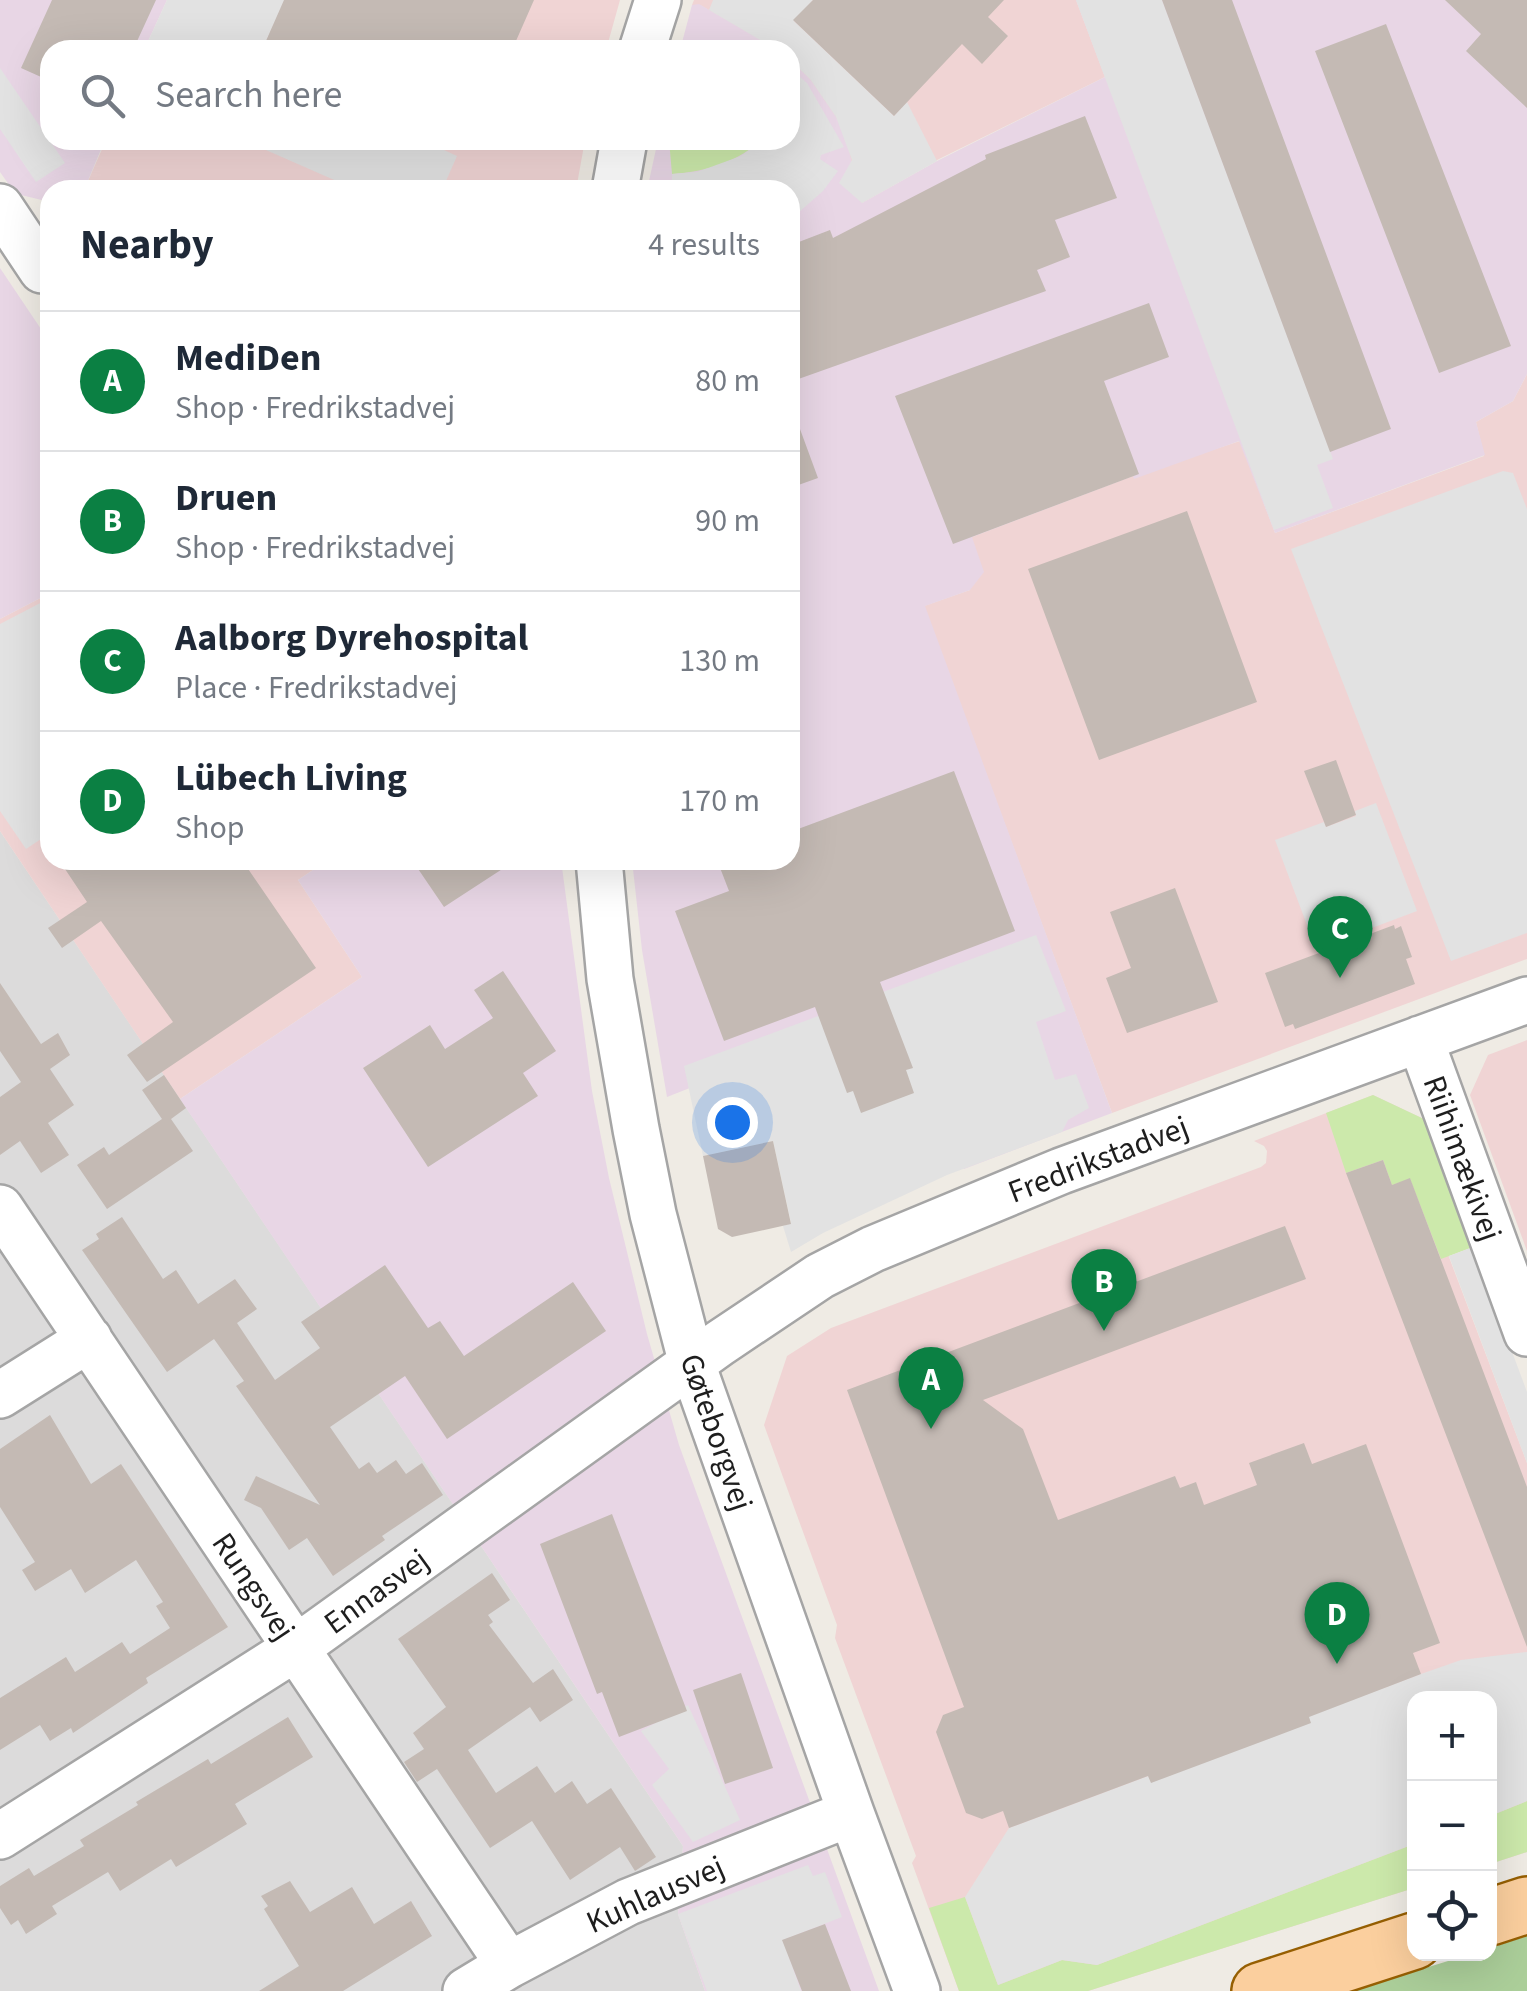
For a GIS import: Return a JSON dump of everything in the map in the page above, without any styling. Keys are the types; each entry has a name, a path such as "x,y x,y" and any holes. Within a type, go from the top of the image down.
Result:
{"main road":[{"path":"1497,1915 1527,1905"},
{"path":"1260,1991 1407,1944"}],"street":[{"path":"645,40 658,0"},
{"path":"617,180 622,150"},
{"path":"0,208 40,267"},
{"name":"Gøteborgvej","path":"600,870 610,979 636,1129 653,1214 692,1364 914,1988"},
{"name":"Fredrikstadvej","path":"692,1364 820,1276 873,1249 1061,1171 1527,1000"},
{"name":"Riihimækivej","path":"1420,1039 1527,1332"},
{"name":"Rungsvej","path":"0,1208 509,1964"},
{"path":"0,1395 90,1339"},
{"name":"Ennasvej","path":"0,1836 296,1648 692,1364"},
{"name":"Kuhlausvej","path":"466,1991 628,1902 850,1814"}],"shaded area":[{"path":"0,0 167,0 149,40 40,40 40,150 101,150 88,180 40,180 40,200 12,189 0,172"},
{"path":"167,0 285,0 267,40 149,40"},
{"path":"168,0 620,0 609,40 150,40"},
{"path":"694,0 1076,0 1105,77 937,160 862,203 800,72 800,40 760,40 700,5 692,5"},
{"path":"713,0 813,0 794,21 894,116 907,102 937,161 862,203 839,183 852,160 836,117 800,70 800,40 760,40 709,10"},
{"path":"1076,0 1527,0 1527,374 1513,401 1476,422 1485,455 1275,533 1239,441 972,537 984,572 970,590 925,606 1112,1113 964,1169 903,1004 667,1097 642,950 633,870 800,870 800,180 649,180 656,150 800,150 800,70 836,117 846,139 862,203 1105,77"},
{"path":"1076,0 1162,0 1333,459 1317,465 1333,508 1274,530"},
{"path":"699,4 760,40 683,40 692,5"},
{"path":"0,68 40,126 40,150 56,150 65,163 36,182 0,129"},
{"path":"800,77 844,147 821,155 820,159 838,171 800,211 800,180 672,180 672,174 697,172 749,150 800,150"},
{"path":"102,150 583,150 578,180 88,180"},
{"path":"266,150 444,150 457,156 446,180 334,180"},
{"path":"0,268 40,328 40,598 0,619"},
{"path":"1527,374 1527,959 1112,1113 924,606 970,590 972,537 1133,476 1240,441 1275,533 1484,456 1476,422 1513,401"},
{"path":"1503,471 1513,473 1527,509 1527,933 1451,961 1291,549"},
{"path":"40,598 40,870 313,870 298,880 362,977 180,1099 0,831 0,619"},
{"path":"40,603 40,840 26,849 0,811 0,624"},
{"path":"1376,803 1417,911 1316,949 1275,840 1324,822 1326,827 1356,816 1355,811"},
{"path":"0,831 683,1846 678,1914 705,1991 0,1991"},
{"path":"313,870 562,870 592,1091 647,1334 679,1445 879,1991 705,1991 678,1914 683,1846 180,1099 362,977 298,880"},
{"path":"1036,935 1066,1011 1036,1022 1055,1080 1076,1074 1089,1108 1068,1120 1062,1132 947,1175 791,1252 783,1226 791,1223 773,1141 703,1156 684,1066"},
{"path":"1527,1040 1527,1251 1470,1095 1488,1055"},
{"path":"1373,1095 1426,1120 1449,1257 1527,1463 1527,1852 1497,1862 1497,1691 1407,1691 1407,1890 1088,1991 959,1991 912,1863 916,1856 835,1638 837,1625 764,1425 787,1356 831,1328 1261,1167 1266,1163 1267,1151 1254,1141"},
{"path":"1473,1247 1527,1392 1527,1463 1449,1256"},
{"path":"1527,1652 1527,1801 1497,1813 1497,1691 1407,1691 1407,1847 1097,1965 1062,1960 998,1985 965,1897 1009,1828 1461,1660"},
{"path":"688,1705 740,1820 693,1842 652,1785 669,1769 641,1731"},
{"path":"808,1865 813,1876 825,1872 842,1917 783,1940 801,1991 707,1991 678,1914"}],"green space":[{"path":"670,150 748,150 714,166 672,174"},
{"path":"1373,1095 1426,1120 1473,1247 1441,1259 1410,1179 1392,1185 1383,1160 1346,1173 1326,1113"},
{"path":"1527,1801 1527,1852 1497,1862 1497,1813"},
{"path":"1407,1847 1407,1890 1088,1991 959,1991 929,1908 965,1897 998,1985 1062,1960 1097,1965"},
{"path":"1527,1936 1527,1991 1350,1991 1448,1961 1497,1961 1497,1946"}],"building":[{"path":"52,0 156,0 138,40 40,40 40,77 21,68"},
{"path":"284,0 534,0 516,40 266,40"},
{"path":"813,0 1004,0 988,17 1008,36 982,64 962,44 894,116 793,20"},
{"path":"1162,0 1232,0 1391,429 1330,452"},
{"path":"1445,0 1527,0 1527,108 1466,51 1481,34"},
{"path":"1386,24 1511,346 1439,373 1315,51"},
{"path":"1085,116 1117,198 1055,220 1070,257 1037,270 1046,291 800,378 800,242 830,230 833,238 986,159 985,155"},
{"path":"1149,303 1169,357 1104,381 1139,474 953,544 895,396"},
{"path":"800,429 818,478 800,484"},
{"path":"1187,511 1257,702 1099,760 1028,569"},
{"path":"1336,760 1356,815 1326,827 1304,771"},
{"path":"954,771 1015,931 880,982 913,1068 906,1070 914,1093 861,1113 853,1091 847,1093 815,1007 724,1041 675,911 729,891 721,870 800,870 800,828"},
{"path":"66,870 249,870 316,968 147,1082 127,1055 173,1022 101,921 62,948 48,928 87,902"},
{"path":"419,870 501,870 444,907"},
{"path":"1175,888 1218,1002 1127,1033 1106,978 1131,968 1110,912"},
{"path":"1394,925 1395,929 1401,926 1412,957 1406,959 1415,984 1295,1029 1293,1024 1285,1027 1265,973"},
{"path":"503,971 556,1051 523,1073 538,1096 428,1167 363,1068 430,1025 445,1049 493,1018 474,990"},
{"path":"0,983 41,1044 58,1033 70,1055 50,1069 74,1105 48,1123 69,1155 41,1173 20,1141 0,1155 0,1097 21,1082 0,1051"},
{"path":"164,1075 186,1108 171,1119 193,1151 107,1209 77,1165 104,1147 109,1155 162,1119 142,1090"},
{"path":"773,1141 791,1224 732,1237 718,1229 703,1156"},
{"path":"1383,1160 1392,1185 1410,1178 1527,1487 1527,1647 1346,1173"},
{"path":"122,1217 163,1279 176,1270 198,1304 235,1279 257,1309 237,1323 275,1380 320,1348 301,1322 385,1265 428,1328 440,1321 464,1356 573,1282 606,1331 447,1439 405,1376 330,1427 359,1469 369,1462 377,1473 396,1460 406,1474 422,1463 443,1495 382,1536 385,1540 333,1576 307,1538 289,1550 261,1508 244,1500 256,1476 320,1505 236,1386 244,1381 214,1339 167,1372 82,1250 99,1239 96,1234"},
{"path":"1285,1226 1306,1279 983,1400 1023,1429 1058,1520 1175,1476 1180,1488 1196,1482 1204,1505 1257,1485 1249,1463 1304,1443 1312,1464 1366,1444 1440,1643 1413,1653 1421,1674 1309,1717 1311,1723 1151,1783 1148,1776 1009,1828 1003,1811 982,1819 966,1813 936,1732 943,1715 964,1707 847,1390"},
{"path":"50,1415 91,1484 121,1464 228,1627 146,1678 148,1683 73,1733 71,1728 50,1741 40,1725 0,1750 0,1698 66,1657 75,1672 122,1642 130,1654 170,1628 156,1606 163,1602 136,1560 85,1593 71,1569 35,1591 22,1570 35,1562 0,1507 0,1449"},
{"path":"612,1514 687,1711 619,1737 602,1692 597,1694 540,1544"},
{"path":"492,1573 510,1600 488,1615 493,1622 489,1625 533,1683 553,1669 573,1700 540,1722 530,1707 468,1750 496,1793 537,1766 555,1793 572,1781 587,1804 611,1788 656,1857 635,1871 620,1847 570,1880 532,1821 490,1848 437,1769 417,1782 404,1762 424,1749 413,1733 446,1707 398,1639"},
{"path":"741,1673 773,1768 725,1784 693,1690"},
{"path":"288,1717 313,1757 235,1804 247,1824 176,1867 171,1859 120,1891 108,1872 52,1906 57,1914 26,1934 18,1920 11,1925 0,1908 0,1886 29,1868 34,1876 84,1846 80,1840 138,1805 136,1802 208,1759 211,1764"},
{"path":"290,1881 310,1912 352,1887 374,1924 411,1901 432,1936 343,1991 259,1991 299,1966 264,1909 268,1906 261,1896"},
{"path":"825,1924 851,1991 802,1991 782,1940"}],"place":[{"name":"Aalborg Dyrehospital","path":"1340,978"},
{"name":"Druen","path":"1104,1331"},
{"name":"MediDen","path":"931,1429"},
{"name":"Lübech Living","path":"1337,1664"}]}
